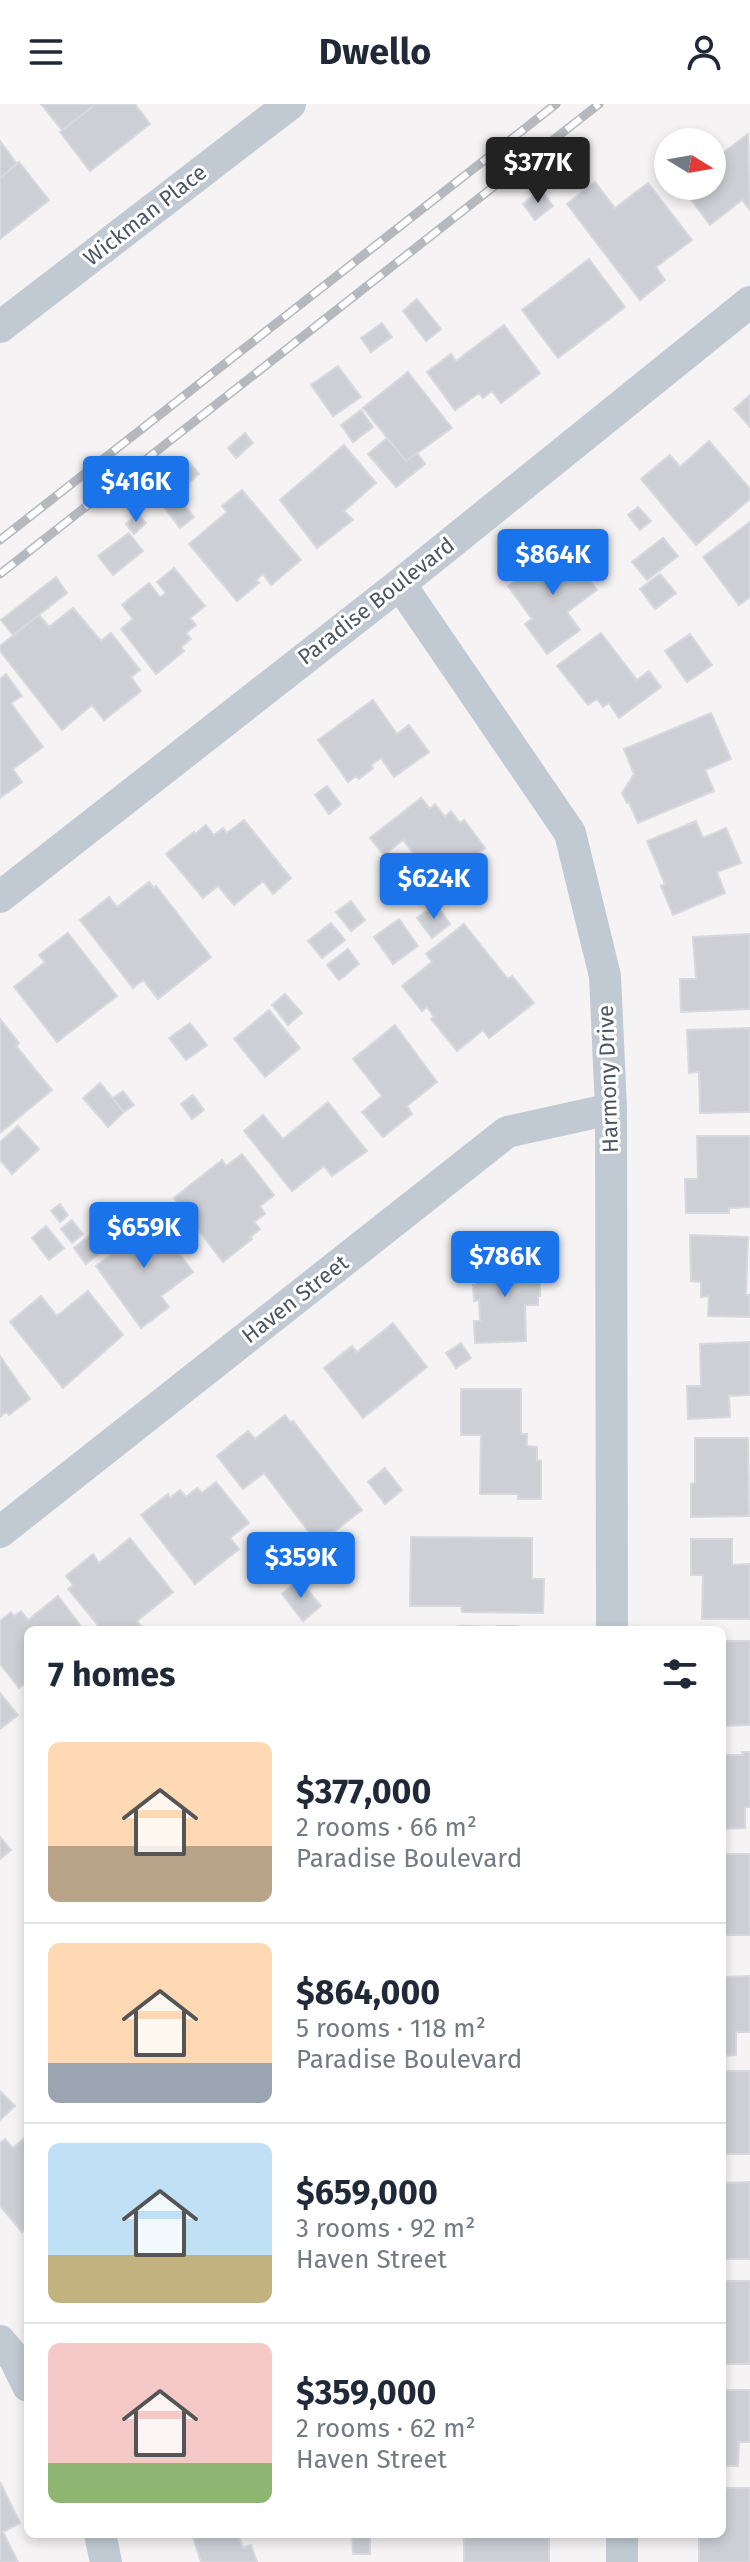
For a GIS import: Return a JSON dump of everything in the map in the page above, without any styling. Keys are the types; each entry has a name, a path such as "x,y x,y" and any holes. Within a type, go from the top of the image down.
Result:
{"street":[{"name":"Wickman Place","path":"0,327 290,104"},
{"name":"Paradise Boulevard","path":"0,897 400,584 750,302"},
{"name":"Harmony Drive","path":"400,584 570,833 605,976 611,1109 612,1626"},
{"name":"Haven Street","path":"0,1532 507,1132 611,1109"},
{"path":"0,2341 15,2359 24,2378"},
{"path":"101,2538 106,2562"},
{"path":"622,2538 622,2562"}],"building":[{"path":"41,104 96,104 62,130"},
{"path":"96,104 135,104 150,124 90,171 60,132"},
{"path":"748,134 750,210 742,200 710,225 691,200 726,200 726,150"},
{"path":"0,141 17,164 0,178"},
{"path":"19,162 49,200 0,239 0,178"},
{"path":"595,182 615,208 648,183 654,191 654,200 661,200 692,240 656,267 665,280 640,300 567,204"},
{"path":"541,190 553,206 535,220 523,204"},
{"path":"589,259 625,307 558,358 522,310"},
{"path":"417,299 441,329 426,341 403,311"},
{"path":"382,323 392,337 371,352 361,338"},
{"path":"504,325 540,373 501,403 492,391 483,398 479,393 455,410 427,372 451,354 456,361"},
{"path":"338,366 361,397 333,416 311,385"},
{"path":"408,372 452,428 406,461 363,408"},
{"path":"750,395 750,427 734,409"},
{"path":"361,410 373,427 353,442 341,425"},
{"path":"245,433 253,443 236,458 228,448"},
{"path":"387,438 406,461 417,453 425,464 396,487 368,454"},
{"path":"709,441 750,489 750,499 696,545 641,479 670,455 680,467"},
{"path":"344,445 376,483 344,511 353,520 317,548 280,500"},
{"path":"189,462 199,474 180,490 170,477"},
{"path":"172,488 194,517 180,528 158,499"},
{"path":"242,490 301,560 271,585 263,574 256,580 259,583 237,601 189,544 227,512 222,506"},
{"path":"638,507 651,521 640,530 628,515"},
{"path":"137,514 146,523 134,534 126,524"},
{"path":"750,522 750,597 739,605 703,557"},
{"path":"129,533 143,551 113,575 98,556"},
{"path":"663,538 678,556 647,580 632,562"},
{"path":"563,543 597,590 567,612 580,630 547,654 525,624 532,619 508,586"},
{"path":"174,568 205,606 190,618 196,625 186,633 191,639 181,647 184,651 156,674 121,629 133,619 122,605 149,583 160,597 166,593 157,582"},
{"path":"660,574 676,593 655,609 640,589"},
{"path":"56,577 67,593 13,635 1,620"},
{"path":"73,608 101,641 111,633 140,670 131,677 141,691 104,720 92,705 62,730 0,651 0,646 39,615 49,627"},
{"path":"601,633 637,680 649,671 661,687 619,718 609,703 603,707 597,699 588,705 557,666"},
{"path":"690,634 712,665 687,682 665,651"},
{"path":"6,674 22,696 11,703 43,747 13,769 22,782 0,798 0,679"},
{"path":"373,700 397,734 409,725 429,752 394,777 381,758 359,779 356,776 348,782 318,740"},
{"path":"711,713 731,759 705,770 714,791 638,823 622,793 634,774 624,749"},
{"path":"327,786 341,804 329,814 315,795"},
{"path":"421,798 430,809 435,804 445,817 451,811 460,823 464,820 485,848 438,885 403,840 384,855 370,838"},
{"path":"244,820 291,878 273,894 263,881 234,905 218,886 203,898 166,854 206,825 214,835 223,828 227,833"},
{"path":"696,821 703,838 726,828 741,863 717,872 725,893 673,915 661,886 665,884 647,841"},
{"path":"149,882 154,888 156,886 211,957 158,999 143,980 133,988 80,920 109,897 117,907"},
{"path":"351,901 365,920 351,931 336,912"},
{"path":"436,904 450,924 432,938 417,918"},
{"path":"399,919 418,946 393,964 374,937"},
{"path":"331,923 345,940 322,958 308,941"},
{"path":"464,924 508,979 512,976 534,1003 489,1038 483,1030 457,1051 431,1019 434,1017 427,1007 422,1011 402,986 432,962 426,954"},
{"path":"68,933 117,996 57,1042 14,987 45,962 39,955"},
{"path":"750,934 750,1009 681,1012 680,979 696,979 693,937"},
{"path":"348,949 359,964 339,980 327,965"},
{"path":"285,994 302,1013 288,1025 272,1005"},
{"path":"269,1010 300,1048 265,1077 234,1039"},
{"path":"0,1019 19,1043 16,1046 52,1090 0,1133"},
{"path":"190,1023 207,1045 186,1060 169,1038"},
{"path":"395,1025 437,1082 407,1106 412,1114 383,1137 362,1112 382,1096 353,1059"},
{"path":"750,1028 750,1112 700,1113 699,1072 689,1073 687,1030"},
{"path":"100,1083 124,1112 108,1127 83,1098"},
{"path":"123,1091 134,1105 124,1112 113,1098"},
{"path":"193,1095 204,1110 192,1119 181,1104"},
{"path":"328,1102 367,1151 332,1176 324,1166 292,1191 244,1131 263,1115 283,1139"},
{"path":"18,1126 39,1149 12,1174 0,1160 0,1142"},
{"path":"697,1136 750,1136 750,1207 729,1208 729,1213 686,1213 685,1179 698,1179"},
{"path":"242,1154 274,1195 260,1206 265,1214 254,1222 260,1229 223,1262 174,1198 222,1160 226,1166"},
{"path":"60,1204 68,1215 60,1222 51,1211"},
{"path":"151,1216 193,1272 161,1296 169,1307 141,1328 96,1266 111,1255 106,1248"},
{"path":"72,1220 83,1234 72,1243 61,1229"},
{"path":"46,1226 64,1248 49,1260 32,1238"},
{"path":"690,1235 748,1237 746,1295 750,1295 750,1317 708,1316 709,1296 701,1297 701,1282 691,1281"},
{"path":"89,1236 102,1251 86,1264 74,1248"},
{"path":"540,1259 538,1305 525,1305 526,1341 475,1343 474,1321 480,1321 479,1300 474,1301 473,1285 476,1285 476,1275 479,1274 479,1261"},
{"path":"88,1291 123,1335 63,1388 10,1322 41,1296 57,1316"},
{"path":"393,1323 427,1367 363,1418 324,1368 352,1346 357,1352"},
{"path":"750,1342 750,1395 729,1396 730,1417 688,1419 687,1386 701,1386 700,1344"},
{"path":"461,1343 471,1358 456,1368 446,1353"},
{"path":"0,1356 30,1399 9,1415 6,1412 0,1417"},
{"path":"461,1389 521,1389 521,1434 527,1434 527,1446 537,1447 537,1460 541,1461 541,1499 518,1499 518,1494 480,1494 481,1435 461,1435"},
{"path":"285,1415 291,1423 293,1421 362,1510 318,1544 264,1473 243,1489 217,1456 248,1431 255,1439"},
{"path":"695,1438 748,1438 749,1516 691,1517"},
{"path":"385,1468 402,1490 385,1504 368,1482"},
{"path":"216,1482 249,1523 230,1538 239,1549 195,1584 141,1515 168,1494 170,1498 180,1490 186,1497 197,1488 202,1493"},
{"path":"411,1537 532,1538 532,1579 544,1579 543,1613 462,1612 461,1606 410,1606"},
{"path":"130,1538 173,1592 137,1621 141,1626 99,1626 68,1589 73,1585 66,1576 93,1554 99,1563"},
{"path":"691,1539 732,1539 732,1565 750,1564 750,1619 702,1619 703,1575 691,1575"},
{"path":"299,1580 321,1606 303,1621 282,1594"},
{"path":"58,1596 81,1626 24,1626 24,1685 19,1688 0,1664 0,1621 11,1612 14,1616 21,1611 28,1620"},
{"path":"726,1641 750,1641 750,1725 726,1726"},
{"path":"0,1693 18,1715 0,1729"},
{"path":"742,1752 750,1752 750,1807 745,1807 745,1828 726,1829 726,1755 743,1755"},
{"path":"0,1837 11,1850 0,1859"},
{"path":"726,1854 750,1854 750,1935 726,1935"},
{"path":"750,1976 750,2032 736,2032 736,2055 726,2056 726,1977"},
{"path":"726,2071 750,2071 750,2154 726,2154"},
{"path":"0,2091 15,2106 0,2120"},
{"path":"24,2138 22,2232 0,2206 0,2143 5,2139 13,2148"},
{"path":"750,2182 750,2259 726,2259 726,2183"},
{"path":"726,2281 750,2281 750,2364 726,2364"},
{"path":"726,2390 750,2390 750,2442 739,2442 738,2466 726,2466"},
{"path":"0,2482 20,2523 3,2532 18,2562 0,2562"},
{"path":"726,2488 750,2488 750,2562 699,2562 699,2538 726,2538"},
{"path":"193,2538 239,2538 243,2548 251,2545 257,2562 201,2562"},
{"path":"352,2538 370,2538 370,2554 353,2554"},
{"path":"464,2538 549,2538 549,2562 464,2562"}],"railway":[{"path":"0,540 556,104"},
{"path":"0,574 599,104"}]}
